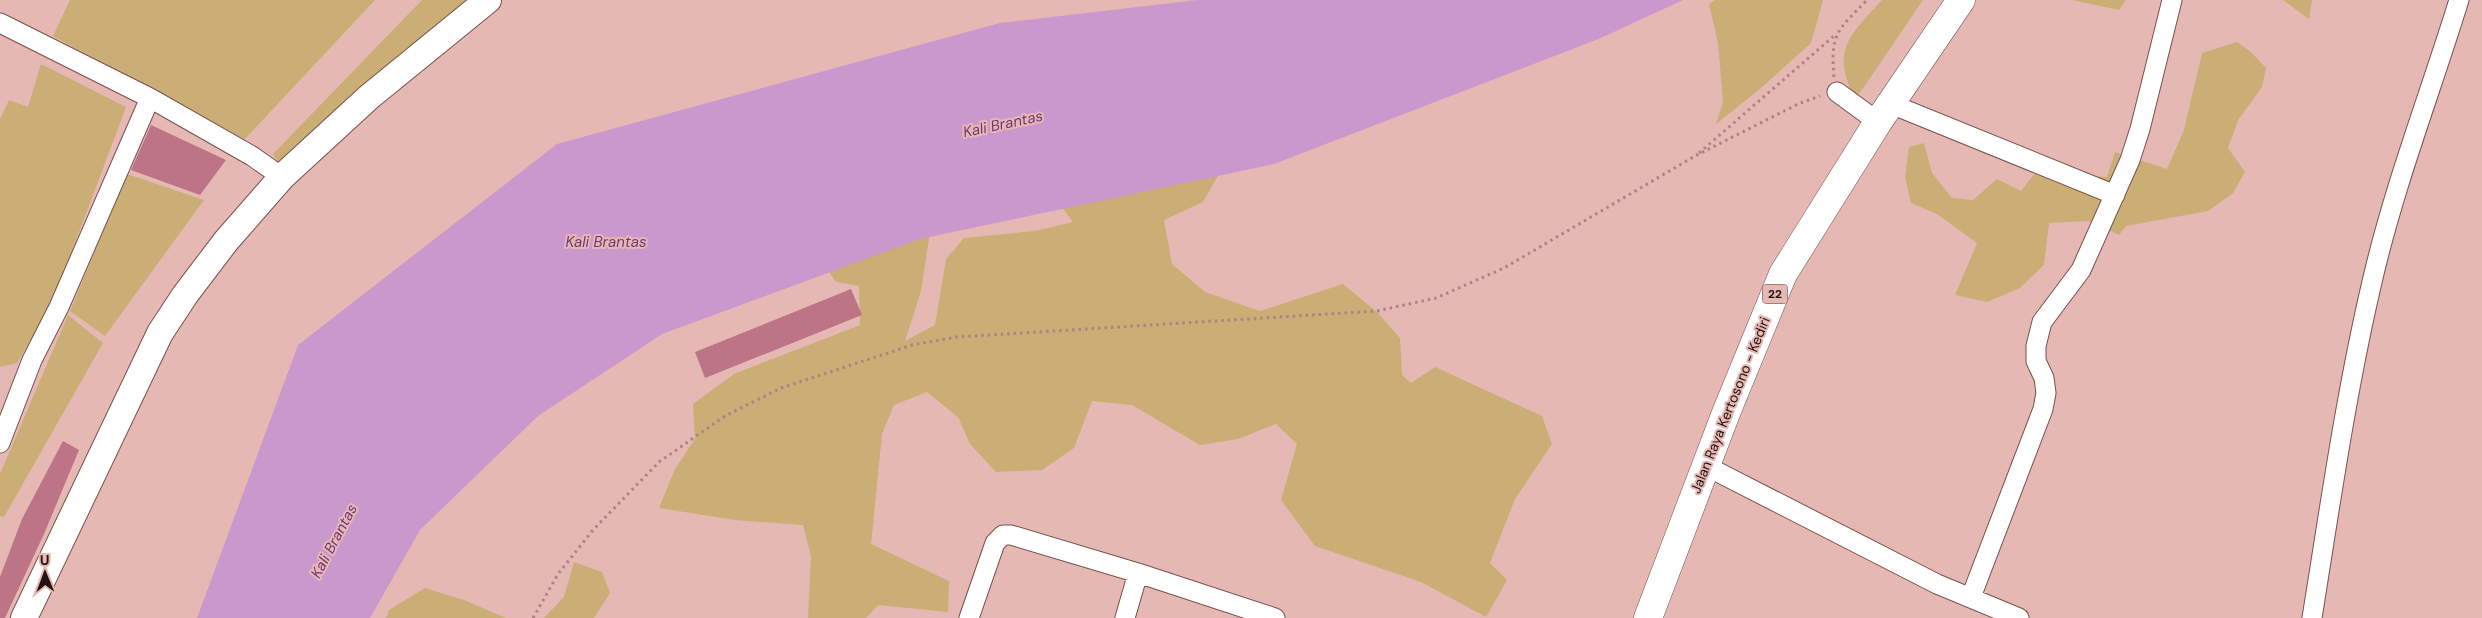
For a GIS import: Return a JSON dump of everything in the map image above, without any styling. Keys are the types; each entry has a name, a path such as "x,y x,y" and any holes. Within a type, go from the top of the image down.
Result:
{"highway":[{"name":"Jalan Raya Kertosono - Kediri","path":"1648,618 1706,466 1784,274 1885,113 1961,0"}],"main road":[{"path":"24,618 160,333 185,295 226,241 267,166 369,97 488,0"}],"street":[{"path":"1971,597 2043,410 2046,393 2044,378 2036,361 2036,346 2042,322 2081,270 2115,195 2140,129 2172,0"},
{"path":"2312,618 2347,402 2372,282 2412,139 2436,74 2459,0"},
{"path":"0,23 150,98 267,166"},
{"path":"1837,92 1885,113 2115,195"},
{"path":"0,443 32,360 59,307 150,98"},
{"path":"1706,466 1929,580 2019,618"},
{"path":"969,618 995,543 1003,536 1012,535 1138,573 1275,618"},
{"path":"1125,618 1138,573"}],"path":[{"path":"1695,156 1835,35 1867,0"},
{"path":"533,618 558,574 593,530 659,462 725,416 781,388 912,345 957,337 1377,311 1436,298 1504,268 1695,156 1798,104 1837,92 1832,52 1835,35"}],"shaded area":[{"path":"70,0 375,0 243,141 53,36"},
{"path":"422,0 467,0 278,162 273,154"},
{"path":"1715,0 1823,0 1811,43 1761,88 1716,124 1723,102 1718,43 1709,4"},
{"path":"1882,0 1923,0 1855,100 1844,68 1844,56 1852,35"},
{"path":"2072,0 2126,0 2119,10"},
{"path":"2283,0 2312,0 2309,19"},
{"path":"2237,42 2251,52 2266,68 2262,87 2238,120 2228,148 2245,172 2233,193 2208,211 2126,226 2119,235 2088,221 2049,223 2044,265 2020,288 1987,302 1955,295 1977,243 1937,214 1911,203 1905,177 1909,147 1924,143 1932,173 1952,198 1973,200 1997,179 2021,191 2035,173 2107,177 2115,152 2167,169 2184,130 2202,53"},
{"path":"41,64 126,107 54,299 17,363 0,367 0,119 9,100 28,107"},
{"path":"1224,165 1203,202 1164,220 1172,264 1205,292 1260,311 1343,284 1377,312 1400,338 1402,375 1411,383 1435,367 1542,416 1552,444 1515,499 1490,563 1507,580 1486,617 1421,582 1315,546 1281,500 1297,444 1276,424 1238,439 1200,445 1132,405 1092,401 1074,448 1042,470 996,472 970,444 958,417 927,392 894,405 882,434 871,544 949,581 948,612 878,605 866,618 808,618 811,556 803,525 735,520 659,508 675,469 695,439 693,404 734,374 860,325 859,286 836,282 815,251 933,213 921,291 905,341 935,325 946,259 964,238 1035,231 1073,222 1045,185"},
{"path":"127,174 204,200 105,336 70,311"},
{"path":"68,315 103,343 4,517 0,516 0,474"},
{"path":"574,562 602,572 610,593 594,618 544,618 564,597"},
{"path":"425,588 464,600 506,618 386,618 389,610"}],"water":[{"name":"Kali Brantas","path":"1197,0 1683,0 1601,38 1274,164 920,239 662,334 538,416 420,530 370,618 197,618 298,345 557,144 1000,23"}],"building":[{"path":"151,125 226,160 200,195 131,170"},
{"path":"851,289 862,315 705,378 695,352"},
{"path":"63,441 79,450 44,534 5,618 0,618 0,577 22,519"}]}
